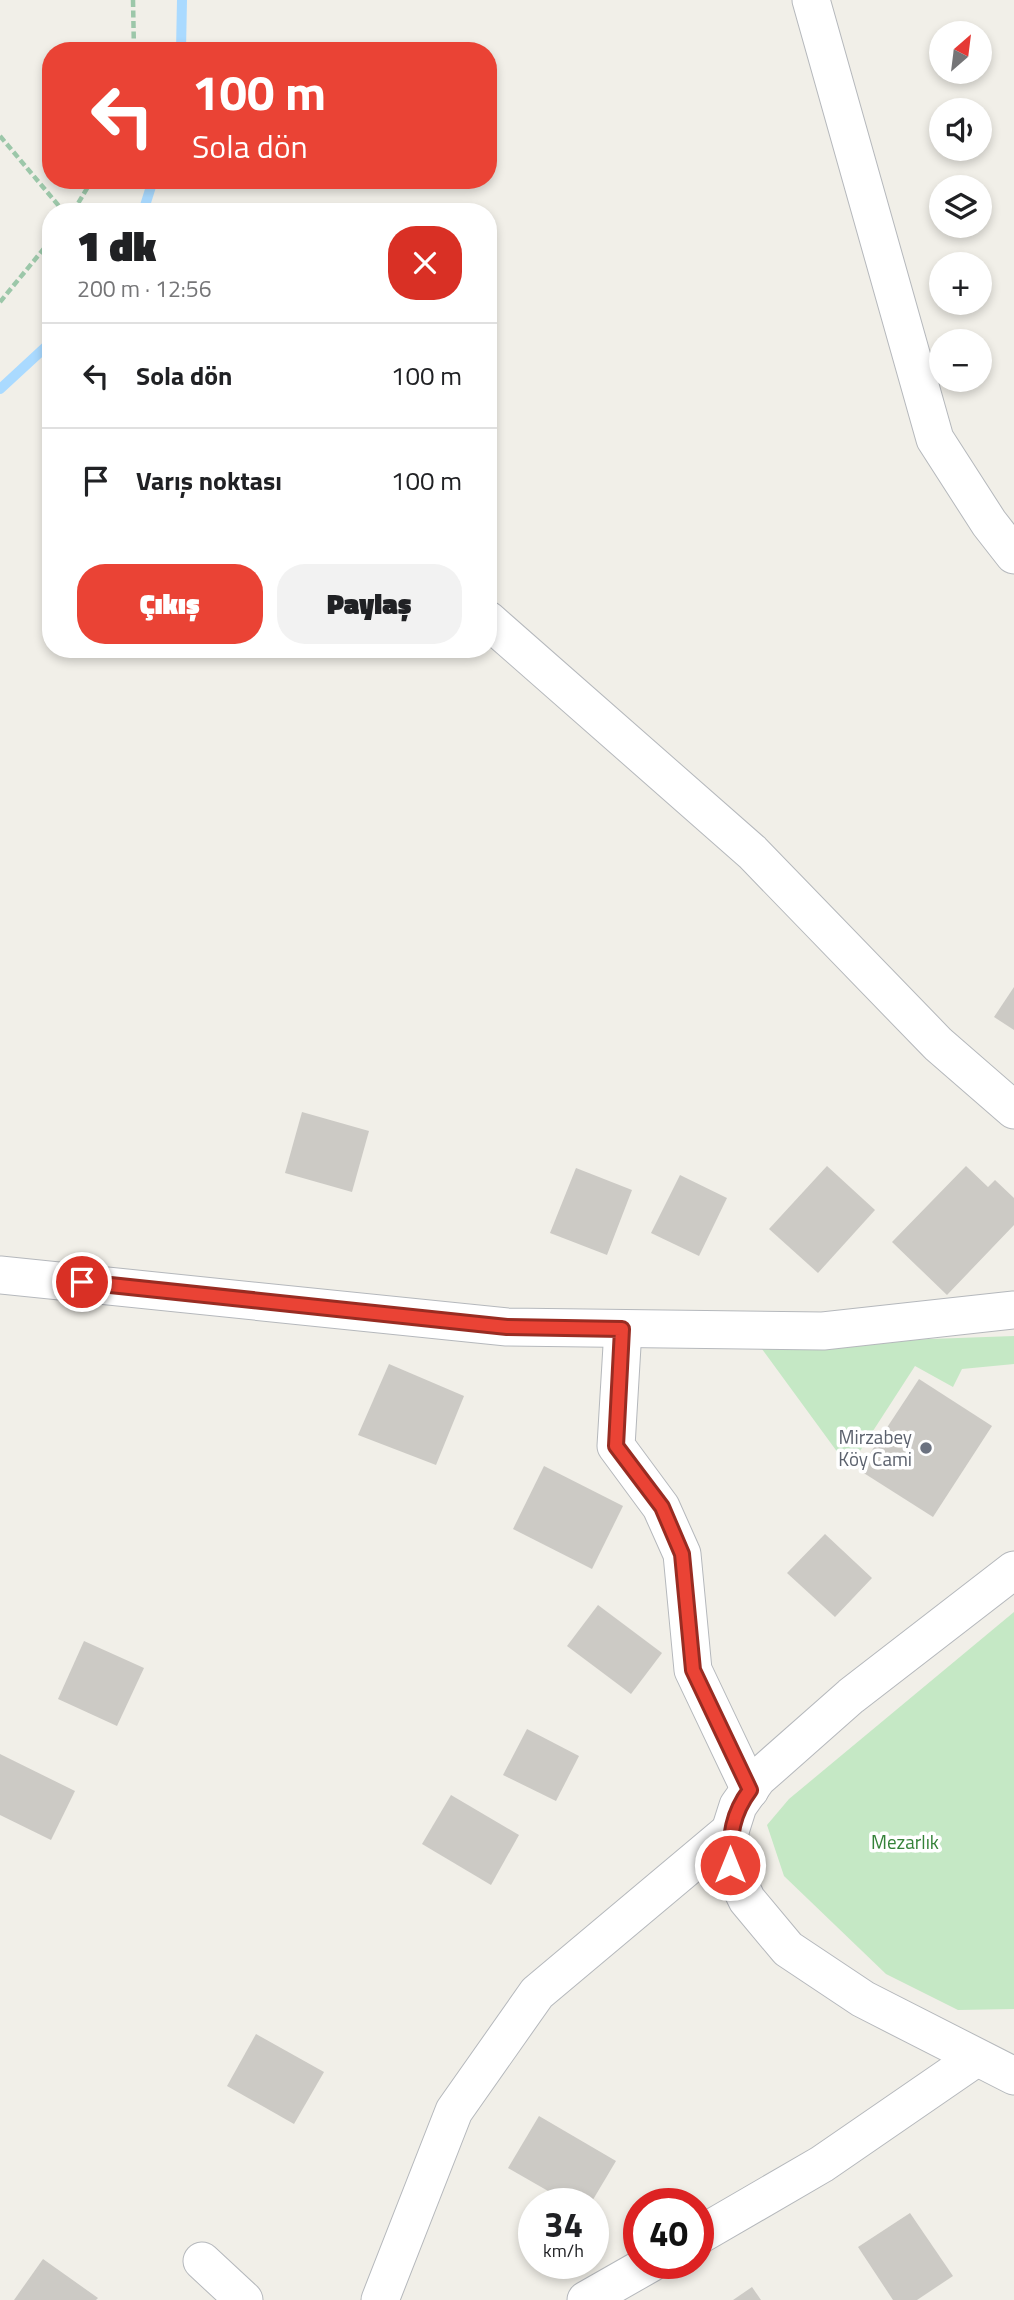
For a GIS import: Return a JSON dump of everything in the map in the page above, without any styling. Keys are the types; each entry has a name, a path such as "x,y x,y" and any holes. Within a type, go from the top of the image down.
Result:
{"street":[{"path":"811,0 935,439 989,523 1014,555"},
{"path":"497,629 752,852 938,1045 1014,1110"},
{"path":"0,1275 507,1327 823,1331 1014,1310"},
{"path":"622,1329 616,1446 662,1507 682,1554 693,1670 750,1790"},
{"path":"1014,1570 851,1696 750,1790 738,1806 730,1831 730,1865 747,1900 788,1949 863,1999 1014,2076"},
{"path":"380,2300 454,2111 537,1993 730,1831"},
{"path":"714,2227 822,2164 976,2058"},
{"path":"202,2261 244,2300"},
{"path":"586,2300 623,2279"}],"path":[{"path":"133,0 134,42"},
{"path":"0,136 42,186"},
{"path":"45,189 56,203"},
{"path":"0,302 42,251"}],"green space":[{"path":"1014,1336 1014,1364 962,1369 953,1387 915,1366 849,1468 759,1345"},
{"name":"Mezarlık","path":"1014,1612 1014,2009 958,2010 886,1974 784,1876 767,1825 789,1799"}],"building":[{"path":"1014,987 1014,1030 994,1017"},
{"path":"302,1112 369,1131 352,1192 285,1173"},
{"path":"827,1166 875,1210 818,1273 769,1229"},
{"path":"966,1166 988,1187 995,1180 1014,1198 1014,1225 947,1295 892,1242"},
{"path":"576,1168 632,1190 607,1255 550,1233"},
{"path":"680,1175 727,1198 699,1256 651,1233"},
{"path":"389,1364 464,1396 436,1465 358,1435"},
{"name":"Mirzabey Köy Cami","path":"919,1379 992,1426 933,1517 859,1470"},
{"path":"544,1466 623,1506 592,1569 513,1529"},
{"path":"825,1534 872,1578 835,1617 787,1573"},
{"path":"598,1605 662,1653 631,1694 567,1646"},
{"path":"84,1641 144,1668 117,1726 58,1699"},
{"path":"527,1729 579,1756 556,1801 503,1775"},
{"path":"0,1754 75,1791 51,1840 0,1815"},
{"path":"451,1795 519,1835 491,1885 422,1844"},
{"path":"256,2034 324,2072 294,2124 227,2086"},
{"path":"539,2116 616,2161 600,2188 543,2188 508,2168"},
{"path":"910,2213 953,2276 917,2300 893,2300 858,2247"},
{"path":"43,2259 98,2298 14,2300"},
{"path":"752,2287 761,2300 733,2300"}],"waterway":[{"path":"181,42 182,0"},
{"path":"146,203 150,189"},
{"path":"0,389 42,350"}],"place":[{"name":"Mirzabey Köy Cami","path":"926,1448"}],"route":[{"path":"82,1282 507,1327 622,1329 616,1446 662,1507 682,1554 693,1670 750,1790 738,1806 730,1831 730,1865"}]}
